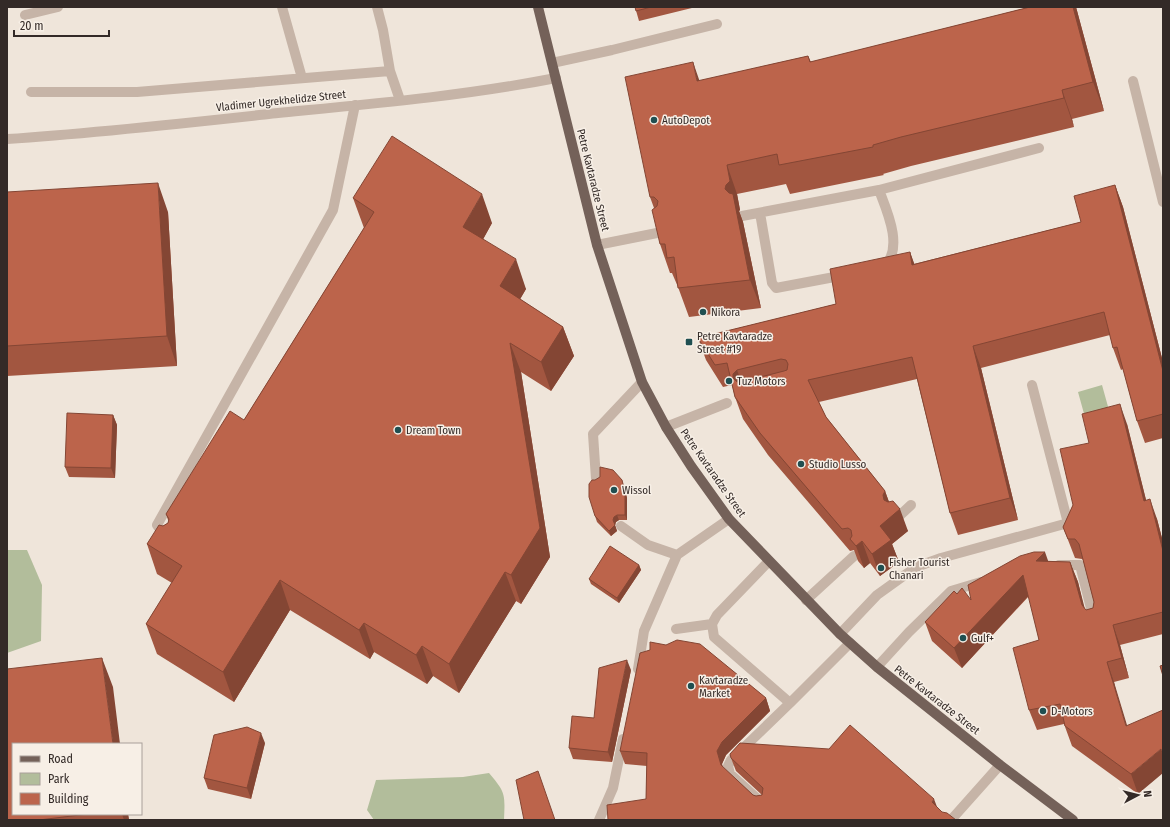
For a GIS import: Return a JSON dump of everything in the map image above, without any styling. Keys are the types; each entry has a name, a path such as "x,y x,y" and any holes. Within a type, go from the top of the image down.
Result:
{"main road":[{"name":"Petre Kavtaradze Street","path":"538,7 597,245 642,382 666,427 729,519 840,634 877,667 1000,765 1073,820"}],"street":[{"path":"25,15 58,7"},
{"path":"282,7 302,78"},
{"path":"376,7 383,30 390,71 400,100"},
{"path":"552,63 717,24"},
{"path":"32,92 137,92 390,71"},
{"name":"Vladimer Ugrekhelidze Street","path":"7,139 83,134 356,105 501,88 556,78"},
{"path":"1134,81 1159,169 1163,202"},
{"path":"169,543 157,525 333,210 356,105"},
{"path":"742,216 879,190 1040,148"},
{"path":"877,268 885,267 892,255 893,235 888,213 879,190"},
{"path":"760,213 772,283 776,288 854,273"},
{"path":"597,245 662,232"},
{"path":"596,479 593,434 642,382"},
{"path":"840,634 877,595 916,567 941,558 1068,523 1032,385"},
{"path":"666,427 727,403"},
{"path":"897,518 911,505"},
{"path":"636,676 644,631 677,555 729,519"},
{"path":"621,526 648,545 677,555"},
{"path":"806,600 854,556"},
{"path":"769,561 716,615 712,624 714,637 790,703"},
{"path":"1046,565 1080,565 1095,623"},
{"path":"877,667 909,632 951,591 988,580"},
{"path":"676,629 712,624"},
{"path":"762,803 730,774 728,766 731,760 850,643"},
{"path":"599,820 613,788 625,728"},
{"path":"951,820 1000,765"}],"green space":[{"path":"1102,385 1112,421 1088,428 1078,392"},
{"path":"7,550 27,550 42,585 41,641 7,653"},
{"path":"489,773 499,785 503,794 504,820 374,820 367,810 376,780 463,777"}],"building":[{"path":"635,7 651,7 636,11"},
{"path":"1030,7 1073,7 1093,82 1062,90 1064,98 901,137 873,145 873,147 779,165 777,154 727,165 730,181 726,185 725,189 729,193 733,194 750,280 678,288 674,257 667,258 665,244 660,244 652,210 657,206 658,201 654,197 650,197 625,77 693,62 697,81 808,56 810,62"},
{"name":"Dream Town","path":"392,136 482,194 463,227 516,259 500,286 563,327 541,362 510,343 540,528 511,575 505,572 449,664 422,646 416,655 364,623 359,630 280,580 223,672 146,624 182,566 147,544 159,525 163,526 168,523 169,519 166,514 230,411 244,420 374,212 353,198"},
{"path":"158,183 167,336 7,346 7,192"},
{"path":"1115,185 1163,371 1163,414 1137,421 1117,347 1113,348 1104,312 973,346 1010,498 950,513 912,357 808,380 826,417 885,491 883,495 884,500 888,502 893,501 900,509 880,526 891,540 872,554 862,541 856,546 850,539 852,536 851,530 848,528 842,529 760,433 735,397 727,363 715,365 698,338 836,304 830,269 910,252 912,265 1081,222 1074,196","holes":["781,359 786,360 788,364 787,370 741,382 737,382 733,378 733,374 737,370"]},
{"path":"1120,404 1144,501 1150,499 1163,551 1163,612 1113,625 1122,658 1107,662 1126,726 1163,710 1163,759 1161,749 1131,774 1065,726 1060,704 1029,710 1013,648 1039,640 1023,575 954,648 925,622 954,591 957,594 962,588 971,600 968,585 1020,556 1034,552 1045,552 1036,561 1070,562 1082,605 1086,610 1093,608 1094,602 1079,544 1075,539 1068,539 1063,527 1073,505 1060,449 1089,443 1082,414"},
{"path":"67,413 113,415 111,468 65,467"},
{"path":"600,467 613,470 622,480 625,492 625,515 617,515 614,517 613,520 615,525 609,531 595,516 589,497 589,484 592,480 600,477"},
{"path":"610,546 639,565 617,598 589,579"},
{"path":"677,640 700,644 766,698 722,742 717,751 721,765 753,795 762,795 763,788 731,758 730,754 740,743 829,749 850,725 934,799 932,802 942,812 947,813 956,820 608,820 607,805 646,799 647,753 620,751 640,653 650,650 650,642 666,645"},
{"path":"102,658 113,743 12,743 12,815 80,815 39,820 7,820 7,669"},
{"path":"627,660 608,752 569,748 572,716 594,718 599,668"},
{"path":"1163,665 1163,676 1160,666"},
{"path":"247,727 261,733 247,788 204,778 214,735"},
{"path":"538,771 555,820 524,820 516,780"}],"place":[{"name":"AutoDepot","path":"654,120"},
{"name":"Nikora","path":"703,312"},
{"name":"Petre Kavtaradze Street #19","path":"689,342"},
{"name":"Tuz Motors","path":"729,381"},
{"name":"Dream Town","path":"398,430"},
{"name":"Studio Lusso","path":"801,464"},
{"name":"Wissol","path":"614,490"},
{"name":"Fisher Tourist Chanari","path":"881,568"},
{"name":"Gulf+","path":"963,638"},
{"name":"Kavtaradze Market","path":"691,686"},
{"name":"D-Motors","path":"1043,711"}]}
